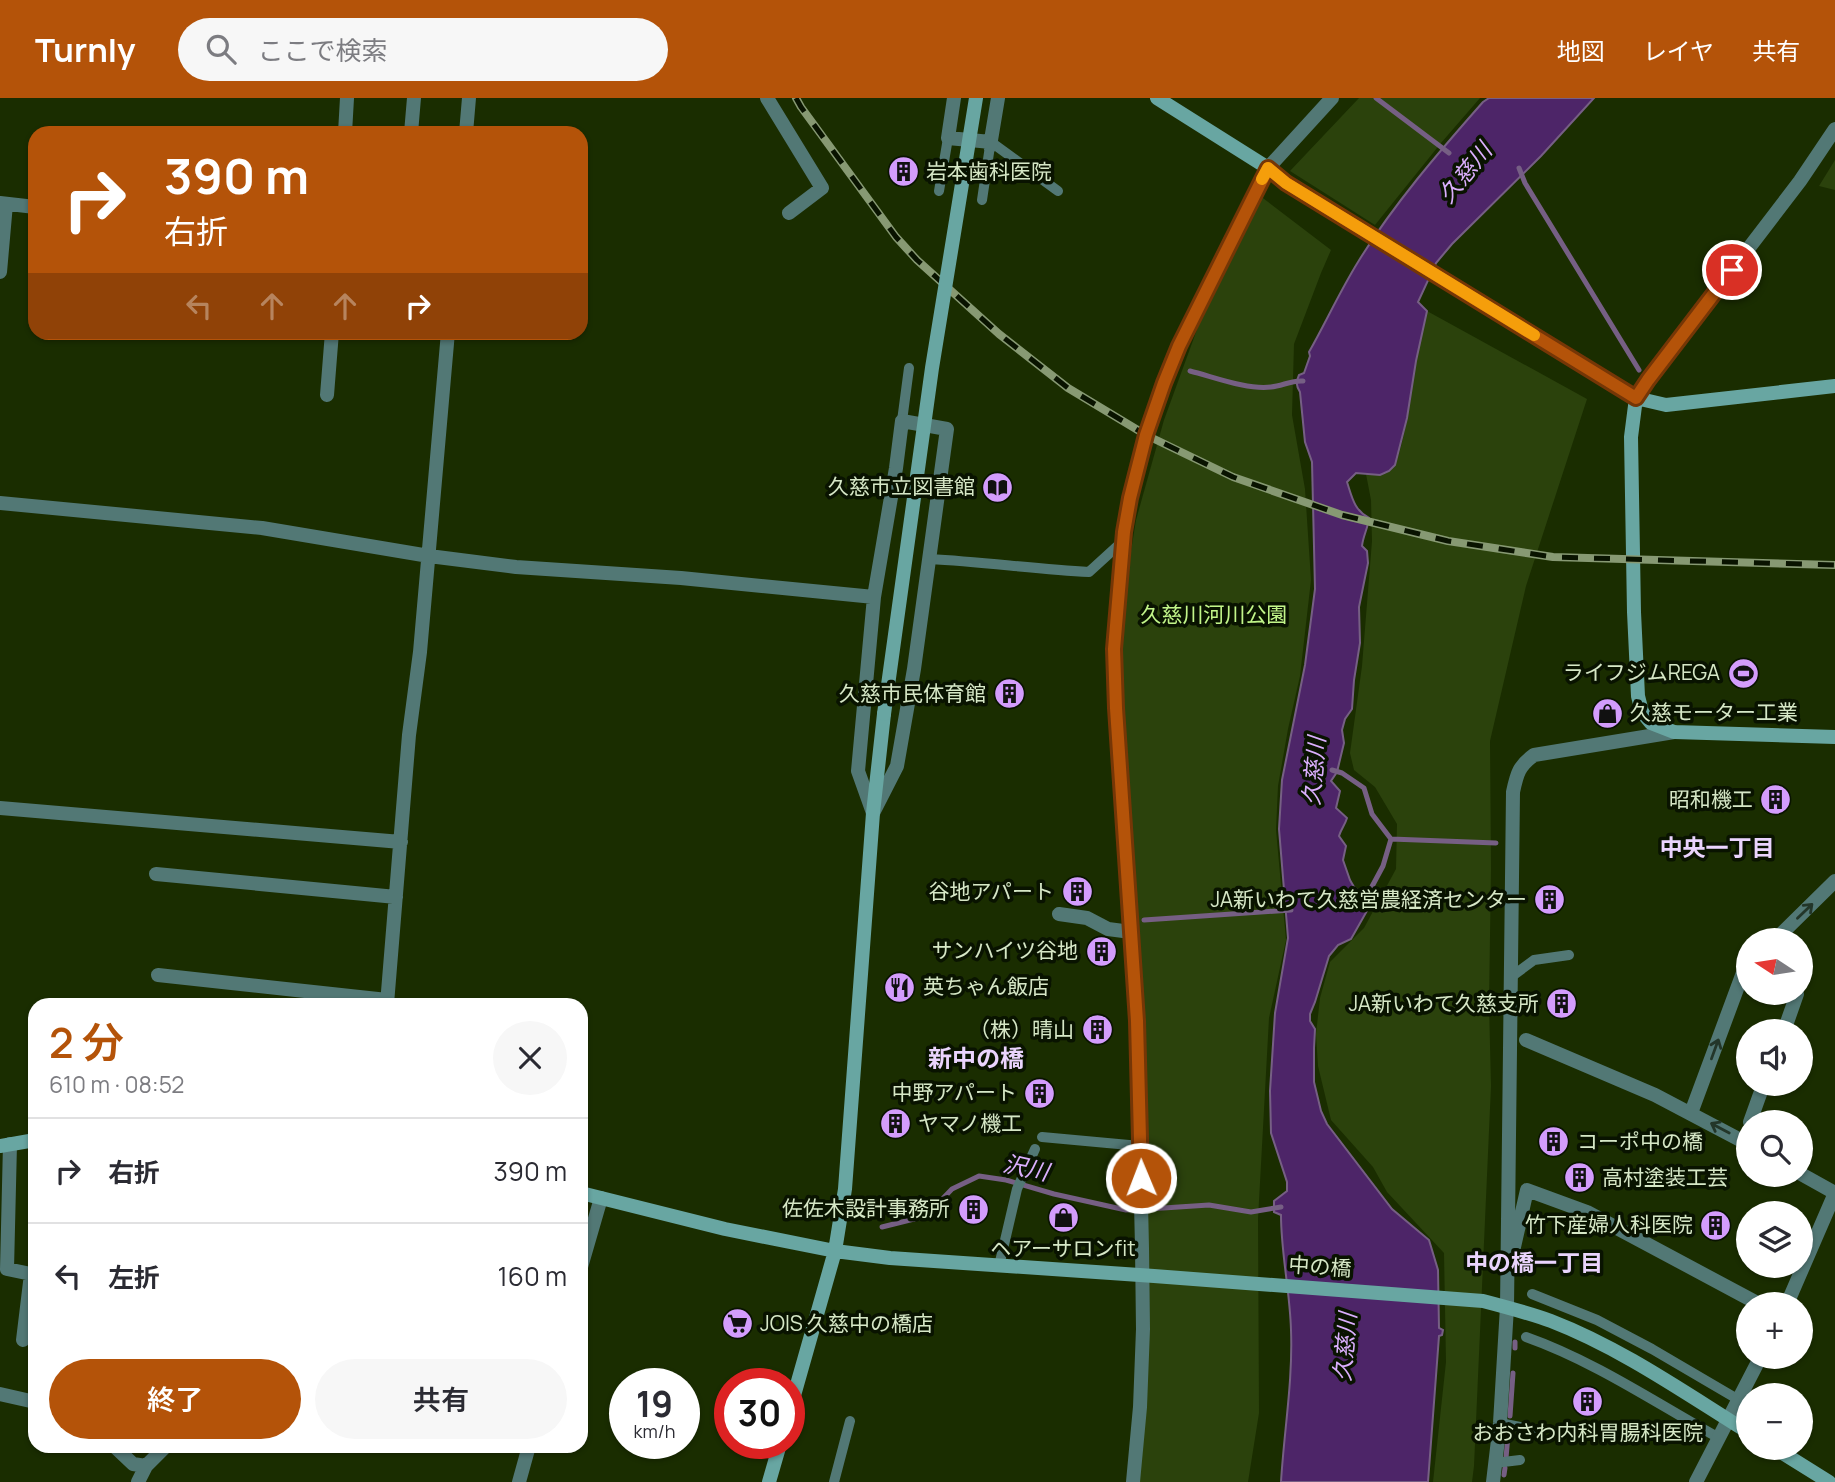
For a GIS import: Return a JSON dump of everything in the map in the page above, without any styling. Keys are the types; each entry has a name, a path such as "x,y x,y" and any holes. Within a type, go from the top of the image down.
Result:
{"street":[{"path":"345,126 347,98"},
{"path":"412,126 414,98"},
{"path":"467,126 469,98"},
{"path":"767,98 822,188 789,213"},
{"path":"954,98 948,138 991,144 998,98"},
{"path":"802,1368 835,1251 845,1189 873,813 884,714 932,368 976,98"},
{"path":"1157,98 1268,168 1286,183 1636,398 1666,405 1835,386"},
{"path":"1133,1482 1148,1275 1140,1146 1137,1021 1116,708 1114,649 1123,541 1130,498 1143,448 1179,346 1268,168 1332,98"},
{"path":"1674,732 1651,723 1642,712 1638,696 1631,437 1636,398 1800,181 1835,129"},
{"path":"0,272 3,203 28,206"},
{"path":"327,395 331,340"},
{"path":"387,998 409,735 429,556 447,340"},
{"path":"902,421 947,429 915,670 897,766 873,813 858,771 874,597 902,421"},
{"path":"0,503 262,528 429,556 516,567 681,578 874,597"},
{"path":"1494,1481 1507,1307 1513,792 1516,776 1522,764 1534,755 1674,732 1835,737"},
{"path":"0,808 401,842"},
{"path":"156,874 396,897"},
{"path":"1787,928 1835,881"},
{"path":"1059,914 1087,918 1108,929 1131,932"},
{"path":"158,975 353,998"},
{"path":"1691,1113 1736,992"},
{"path":"1526,1040 1691,1113 1736,1129"},
{"path":"28,1141 5,1145 4,1269 28,1273"},
{"path":"1792,1292 1835,1193 1813,1181"},
{"path":"1507,1278 1527,1190 1587,1212 1737,1292"},
{"name":"中の橋","path":"588,1195 725,1229 835,1251 890,1258 1483,1301 1551,1321 1612,1349 1736,1425"},
{"path":"588,1243 601,1198"},
{"path":"23,1340 28,1299"},
{"path":"0,1394 28,1400"},
{"path":"1696,1482 1736,1406"},
{"path":"121,1453 133,1464 146,1466"},
{"path":"138,1482 146,1466 159,1453"},
{"path":"519,1482 527,1453"},
{"path":"769,1482 776,1459"},
{"path":"1794,1460 1829,1482"}],"lane":[{"path":"939,191 948,138"},
{"path":"982,200 991,144 1058,191"},
{"path":"902,421 909,368"},
{"path":"930,559 1089,572 1123,541"},
{"path":"1511,977 1534,960 1569,955"},
{"path":"1042,1137 1140,1146"},
{"path":"999,1266 1017,1189 1035,1149"},
{"path":"1822,1227 1835,1218"},
{"path":"1532,1294 1597,1320 1736,1399"},
{"path":"1526,1337 1584,1362 1719,1438"},
{"path":"834,1482 850,1421"},
{"path":"1500,1423 1541,1432"},
{"path":"1495,1463 1520,1460"}],"green space":[{"path":"1359,98 1480,98 1375,225 1290,171"},
{"path":"1835,160 1835,190 1819,186"},
{"name":"久慈川河川公園","path":"1259,195 1331,250 1294,344 1292,415 1305,489 1311,580 1300,676 1278,786 1276,830 1286,940 1269,1018 1258,1219 1259,1413 1248,1482 1138,1482 1146,1374 1122,718 1122,607 1136,520 1164,420 1227,257"},
{"path":"1427,311 1587,399 1526,586 1490,741 1491,1086 1472,1482 1433,1482 1446,1362 1444,1253 1387,1192 1373,1167 1331,1120 1318,1066 1316,1034 1320,998 1330,962 1364,928 1396,869 1397,824 1375,787 1354,770 1350,753 1362,666 1372,541 1371,500 1366,474 1386,472 1396,461 1404,435"}],"water":[{"name":"久慈川","path":"1489,98 1594,98 1436,263 1418,302 1427,311 1407,418 1395,465 1380,475 1356,473 1347,482 1357,507 1369,518 1362,546 1367,551 1368,563 1359,607 1360,643 1352,709 1345,719 1342,730 1344,743 1337,772 1331,781 1340,791 1336,808 1347,818 1339,836 1346,846 1343,860 1354,887 1372,902 1351,939 1338,945 1329,956 1310,1014 1310,1021 1315,1029 1314,1082 1327,1124 1392,1209 1429,1240 1438,1270 1439,1328 1443,1330 1439,1336 1428,1482 1281,1482 1291,1349 1281,1215 1274,1212 1274,1201 1287,1191 1287,1182 1271,1133 1270,1091 1275,1013 1288,938 1279,829 1282,780 1305,665 1315,589 1312,462 1305,442 1297,382 1299,375 1304,373 1309,352 1345,284 1372,241 1433,160"}],"waterway":[{"path":"1376,98 1449,153"},
{"path":"1519,168 1525,183 1639,370"},
{"path":"1190,371 1252,387 1271,387 1303,381"},
{"name":"久慈川","path":"1332,770 1342,773 1364,788 1372,814 1391,839 1496,843"},
{"path":"1358,898 1369,892 1383,866 1391,839"},
{"path":"1144,920 1291,910"},
{"name":"沢川","path":"882,1227 926,1216 952,1189 979,1176 1006,1180 1126,1210 1134,1209"},
{"name":"沢川","path":"1148,1209 1209,1205 1251,1212 1281,1207"},
{"path":"1515,1342 1515,1348"},
{"path":"1510,1416 1513,1373"},
{"path":"1506,1458 1508,1435"},
{"path":"1504,1475 1505,1468"}],"railway":[{"path":"796,98 896,237 917,260 999,334 1068,388 1146,435 1233,477 1342,515 1448,541 1553,557 1835,565"}],"slow traffic":[{"path":"1262,179 1268,168 1286,183 1534,335"}],"place":[{"name":"岩本歯科医院","path":"903,172"},
{"name":"久慈市立図書館","path":"998,487"},
{"name":"ライフジムREGA","path":"1743,673"},
{"name":"久慈市民体育館","path":"1009,694"},
{"name":"久慈モーター工業","path":"1607,713"},
{"name":"昭和機工","path":"1776,800"},
{"name":"谷地アパート","path":"1077,892"},
{"name":"JA新いわて久慈営農経済センター","path":"1550,900"},
{"name":"サンハイツ谷地","path":"1101,951"},
{"name":"英ちゃん飯店","path":"900,987"},
{"name":"JA新いわて久慈支所","path":"1562,1004"},
{"name":"（株）晴山","path":"1097,1030"},
{"name":"中野アパート","path":"1040,1093"},
{"name":"ヤマノ機工","path":"895,1124"},
{"name":"コーポ中の橋","path":"1554,1142"},
{"name":"高村塗装工芸","path":"1579,1178"},
{"name":"佐佐木設計事務所","path":"973,1209"},
{"name":"ヘアーサロンfit","path":"1063,1217"},
{"name":"竹下産婦人科医院","path":"1716,1225"},
{"name":"JOIS 久慈中の橋店","path":"737,1324"},
{"name":"おおさわ内科胃腸科医院","path":"1588,1401"}],"district":[{"name":"中央一丁目","path":"1717,848"},
{"name":"新中の橋","path":"976,1059"},
{"name":"中の橋一丁目","path":"1534,1263"}],"route":[{"path":"1141,1178 1137,1021 1114,649 1124,532 1146,435 1164,383 1179,346 1268,168 1286,183 1636,398 1732,270"}]}
